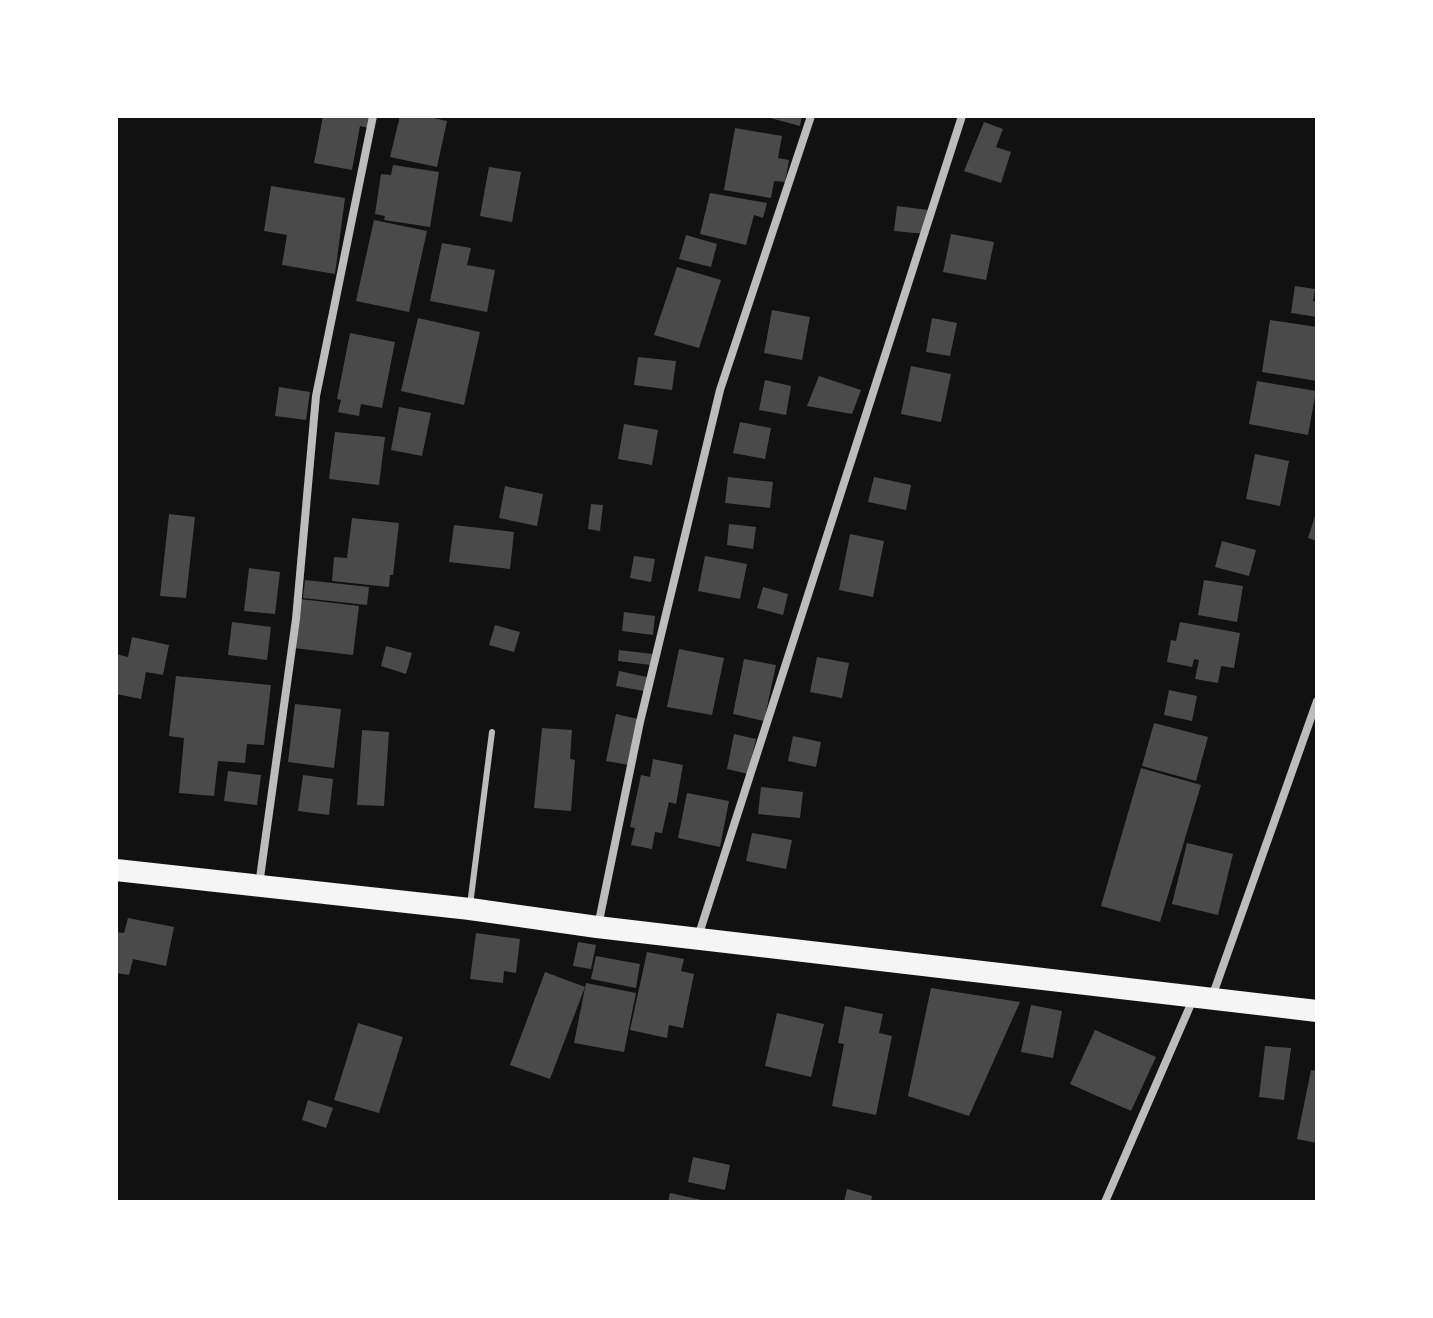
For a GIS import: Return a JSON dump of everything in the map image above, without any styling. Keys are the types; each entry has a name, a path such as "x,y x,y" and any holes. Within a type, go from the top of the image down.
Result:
{"highway":[{"path":"116,870 470,909 597,927 1317,1011"}],"street":[{"path":"259,886 296,619 316,396 373,116"},
{"path":"597,927 640,722 720,390 811,116"},
{"path":"698,938 962,116"},
{"path":"1105,1202 1203,997 1317,701"}],"lane":[{"path":"470,909 492,732"}],"building":[{"path":"323,116 371,116 368,128 360,126 352,170 314,163"},
{"path":"400,116 424,116 447,121 437,167 390,157"},
{"path":"763,116 802,116 800,126"},
{"path":"984,122 1003,129 996,147 1011,152 1001,183 964,171"},
{"path":"735,128 782,136 778,158 789,160 785,182 774,181 771,198 724,190"},
{"path":"393,165 439,172 430,227 384,220 385,216 375,214 381,174 391,175"},
{"path":"489,167 521,172 512,222 480,216"},
{"path":"271,186 345,198 335,274 282,265 287,235 264,231"},
{"path":"710,193 767,203 763,218 754,215 746,245 700,234"},
{"path":"897,206 928,210 925,234 894,231"},
{"path":"374,220 427,231 409,312 356,301"},
{"path":"951,234 994,242 986,280 943,272"},
{"path":"686,235 717,244 711,267 679,259"},
{"path":"442,243 471,248 467,265 495,270 487,312 430,301"},
{"path":"677,267 721,280 699,348 654,335"},
{"path":"1295,286 1315,289 1313,301 1317,302 1317,317 1291,313"},
{"path":"772,310 810,317 802,360 764,353"},
{"path":"418,318 480,332 464,405 401,391"},
{"path":"932,318 957,323 950,356 926,352"},
{"path":"1270,320 1317,327 1317,381 1262,372"},
{"path":"350,333 395,342 382,408 361,404 359,416 338,412 341,400 337,399"},
{"path":"638,357 676,361 672,390 634,385"},
{"path":"911,366 951,374 941,422 901,414"},
{"path":"819,376 861,390 852,414 807,406"},
{"path":"765,380 791,386 786,415 759,410"},
{"path":"1257,381 1316,391 1308,435 1249,424"},
{"path":"279,387 310,392 306,420 275,416"},
{"path":"399,407 431,413 422,456 391,450"},
{"path":"740,422 771,428 765,459 733,453"},
{"path":"624,424 658,430 652,465 618,459"},
{"path":"335,432 385,437 379,485 329,479"},
{"path":"1255,454 1289,461 1280,506 1246,499"},
{"path":"728,477 773,482 770,508 725,503"},
{"path":"874,477 911,485 906,510 868,502"},
{"path":"505,486 543,494 537,526 499,518"},
{"path":"591,504 603,505 600,531 588,529"},
{"path":"1317,510 1317,541 1308,538"},
{"path":"169,514 195,517 186,598 160,596"},
{"path":"352,518 399,523 389,587 332,581 334,557 347,558"},
{"path":"729,524 756,527 753,549 727,545"},
{"path":"454,525 514,532 510,569 449,562"},
{"path":"850,534 884,541 873,597 839,590"},
{"path":"1222,541 1256,550 1249,576 1215,567"},
{"path":"634,556 655,559 651,582 630,578"},
{"path":"705,556 747,564 740,599 698,591"},
{"path":"249,568 280,572 275,614 244,611"},
{"path":"305,580 369,587 367,605 303,598"},
{"path":"1204,580 1243,586 1237,622 1198,615"},
{"path":"763,587 788,594 783,615 757,608"},
{"path":"300,599 359,606 353,655 294,648"},
{"path":"624,612 655,616 653,635 622,631"},
{"path":"232,622 271,627 267,660 228,655"},
{"path":"1180,622 1240,633 1234,668 1221,666 1218,683 1195,679 1199,660 1194,659 1192,667 1167,662 1171,640 1176,641"},
{"path":"495,625 520,632 514,652 489,645"},
{"path":"132,637 169,645 163,675 146,672 141,699 116,694 116,654 128,657"},
{"path":"386,646 412,653 406,674 381,666"},
{"path":"679,649 724,658 712,715 667,707"},
{"path":"619,650 652,654 651,665 618,661"},
{"path":"817,657 849,663 842,698 810,692"},
{"path":"744,659 776,665 764,721 733,714"},
{"path":"619,671 647,677 644,691 616,686"},
{"path":"176,676 271,685 264,745 247,744 245,763 218,761 214,796 179,793 184,738 169,736"},
{"path":"1169,690 1197,696 1192,721 1164,715"},
{"path":"295,704 341,709 334,768 288,762"},
{"path":"616,714 638,719 629,765 606,761"},
{"path":"1154,723 1208,737 1196,781 1142,766"},
{"path":"542,728 572,730 570,759 575,760 571,811 534,808"},
{"path":"362,730 389,732 384,806 357,805"},
{"path":"734,734 756,739 748,774 727,769"},
{"path":"793,736 821,742 816,767 788,761"},
{"path":"653,759 683,765 676,804 669,802 662,833 655,832 652,849 631,845 635,828 630,827 641,775 650,777"},
{"path":"1141,768 1201,785 1160,922 1101,906"},
{"path":"228,771 261,775 257,805 224,801"},
{"path":"303,775 333,779 329,815 298,811"},
{"path":"761,787 803,792 800,818 758,814"},
{"path":"687,793 729,801 720,847 678,838"},
{"path":"752,833 792,840 786,869 746,861"},
{"path":"1187,843 1233,854 1218,915 1172,904"},
{"path":"128,918 174,927 166,966 133,959 129,975 116,973 116,932 124,933"},
{"path":"476,933 520,939 516,973 504,971 503,983 470,979"},
{"path":"578,942 596,945 591,969 573,966"},
{"path":"647,952 684,959 681,971 694,974 683,1028 669,1025 667,1038 630,1030"},
{"path":"596,956 640,964 636,988 591,979"},
{"path":"545,972 585,987 550,1079 510,1065"},
{"path":"586,983 636,993 624,1052 574,1043"},
{"path":"931,988 1020,1002 969,1116 908,1096"},
{"path":"1031,1005 1062,1011 1053,1058 1021,1052"},
{"path":"845,1006 883,1014 879,1033 892,1036 876,1115 832,1106 844,1044 838,1043"},
{"path":"777,1013 824,1024 811,1077 765,1066"},
{"path":"358,1023 403,1037 379,1113 334,1100"},
{"path":"1095,1030 1156,1057 1131,1111 1070,1084"},
{"path":"1265,1046 1291,1048 1284,1100 1259,1097"},
{"path":"1311,1070 1317,1071 1317,1143 1297,1139"},
{"path":"308,1100 333,1108 326,1128 302,1120"},
{"path":"693,1157 730,1165 725,1190 688,1182"},
{"path":"847,1189 872,1196 871,1202 844,1202"},
{"path":"670,1193 706,1201 706,1202 668,1202"}]}
